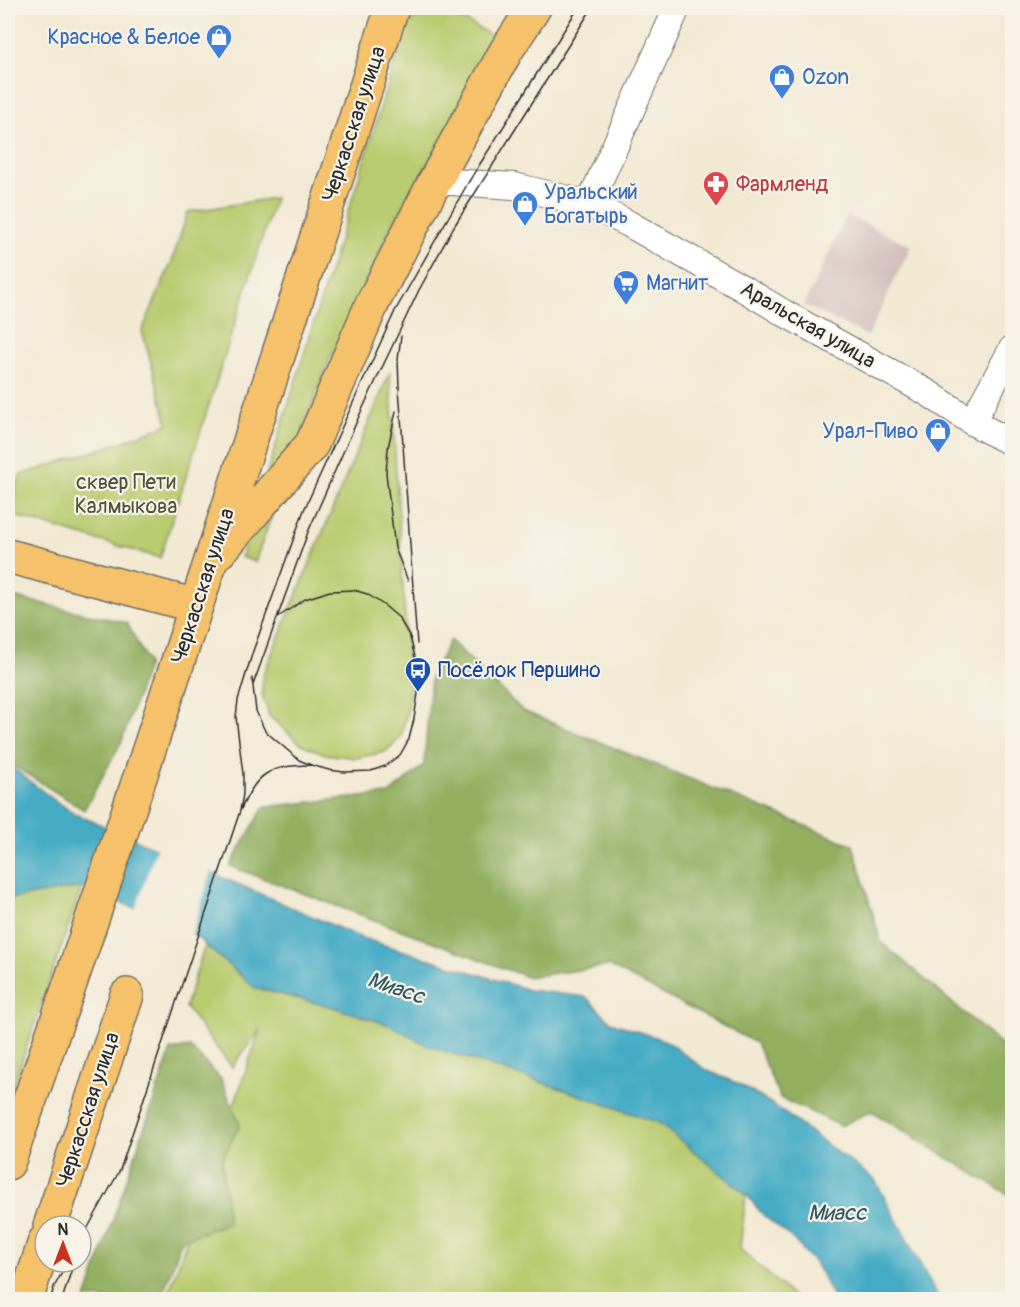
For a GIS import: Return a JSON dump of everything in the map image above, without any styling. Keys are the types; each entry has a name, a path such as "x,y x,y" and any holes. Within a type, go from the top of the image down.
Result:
{"main road":[{"name":"Черкасская улица","path":"8,1162 141,774 392,8"},
{"path":"211,562 312,444 372,304 435,181 506,51 534,8"},
{"path":"8,556 196,606"},
{"name":"Черкасская улица","path":"54,1214 127,995"},
{"path":"26,1299 34,1274"}],"street":[{"path":"589,204 677,8"},
{"name":"Аральская улица","path":"435,181 514,186 589,204 630,224 1012,443"},
{"path":"972,422 1012,349"}],"shaded area":[{"path":"847,215 911,246 868,336 804,305"}],"green space":[{"path":"431,9 450,12 498,39 385,239 324,373 255,562 241,557 398,51 408,23"},
{"name":"сквер Пети Калмыкова","path":"275,198 160,558 8,514 20,475 122,442 168,424 142,331 172,261 188,212"},
{"path":"390,372 410,700 401,737 385,752 356,758 325,754 301,744 269,716 262,694 263,675"},
{"path":"8,596 127,623 148,663 122,741 84,810 8,762"},
{"path":"450,640 523,711 853,845 881,942 1012,1054 1012,1197 871,1111 841,1126 780,1098 756,1043 609,966 527,977 230,866 264,807 389,794 424,765 431,676"},
{"path":"82,887 8,1101 8,899"},
{"path":"205,945 255,988 333,1007 390,1025 427,1045 659,1123 746,1194 740,1249 796,1299 166,1300 260,1030 232,1067 185,1007"},
{"path":"190,1047 221,1079 240,1125 222,1160 228,1223 182,1240 161,1299 86,1299 171,1050"}],"water":[{"name":"Миасс","path":"8,764 76,814 362,938 529,990 586,997 611,1022 666,1041 706,1070 736,1083 772,1104 875,1180 939,1299 834,1299 817,1266 791,1237 764,1216 746,1194 659,1123 427,1045 390,1025 333,1007 255,988 186,928 82,887 8,899"}],"pier":[{"path":"157,846 212,870 191,936 135,911"}],"tram line":[{"path":"240,811 243,774 236,717 238,700 253,651 304,510 395,311 468,183 578,8"},
{"path":"253,685 308,532 360,414 419,290 453,228 592,8"},
{"path":"401,336 398,359 399,388 417,644"},
{"path":"396,411 388,448 386,473 395,548 408,581"},
{"path":"252,678 256,711 265,731 299,760 311,765 344,772 371,771 385,766 400,755 409,739 418,693 418,669 410,637 399,618 367,594 354,590 330,591 305,599 278,617"},
{"path":"93,1218 120,1170 246,798 266,774 284,767 311,765"},
{"path":"50,1300 61,1274"},
{"path":"62,1300 70,1274"}],"place":[{"name":"Красное & Белое","path":"219,60"},
{"name":"Ozon","path":"782,100"},
{"name":"Фармленд","path":"716,207"},
{"name":"Уральский Богатырь","path":"525,227"},
{"name":"Магнит","path":"626,306"},
{"name":"Урал-Пиво","path":"938,454"},
{"name":"Посёлок Першино","path":"418,693"}]}
